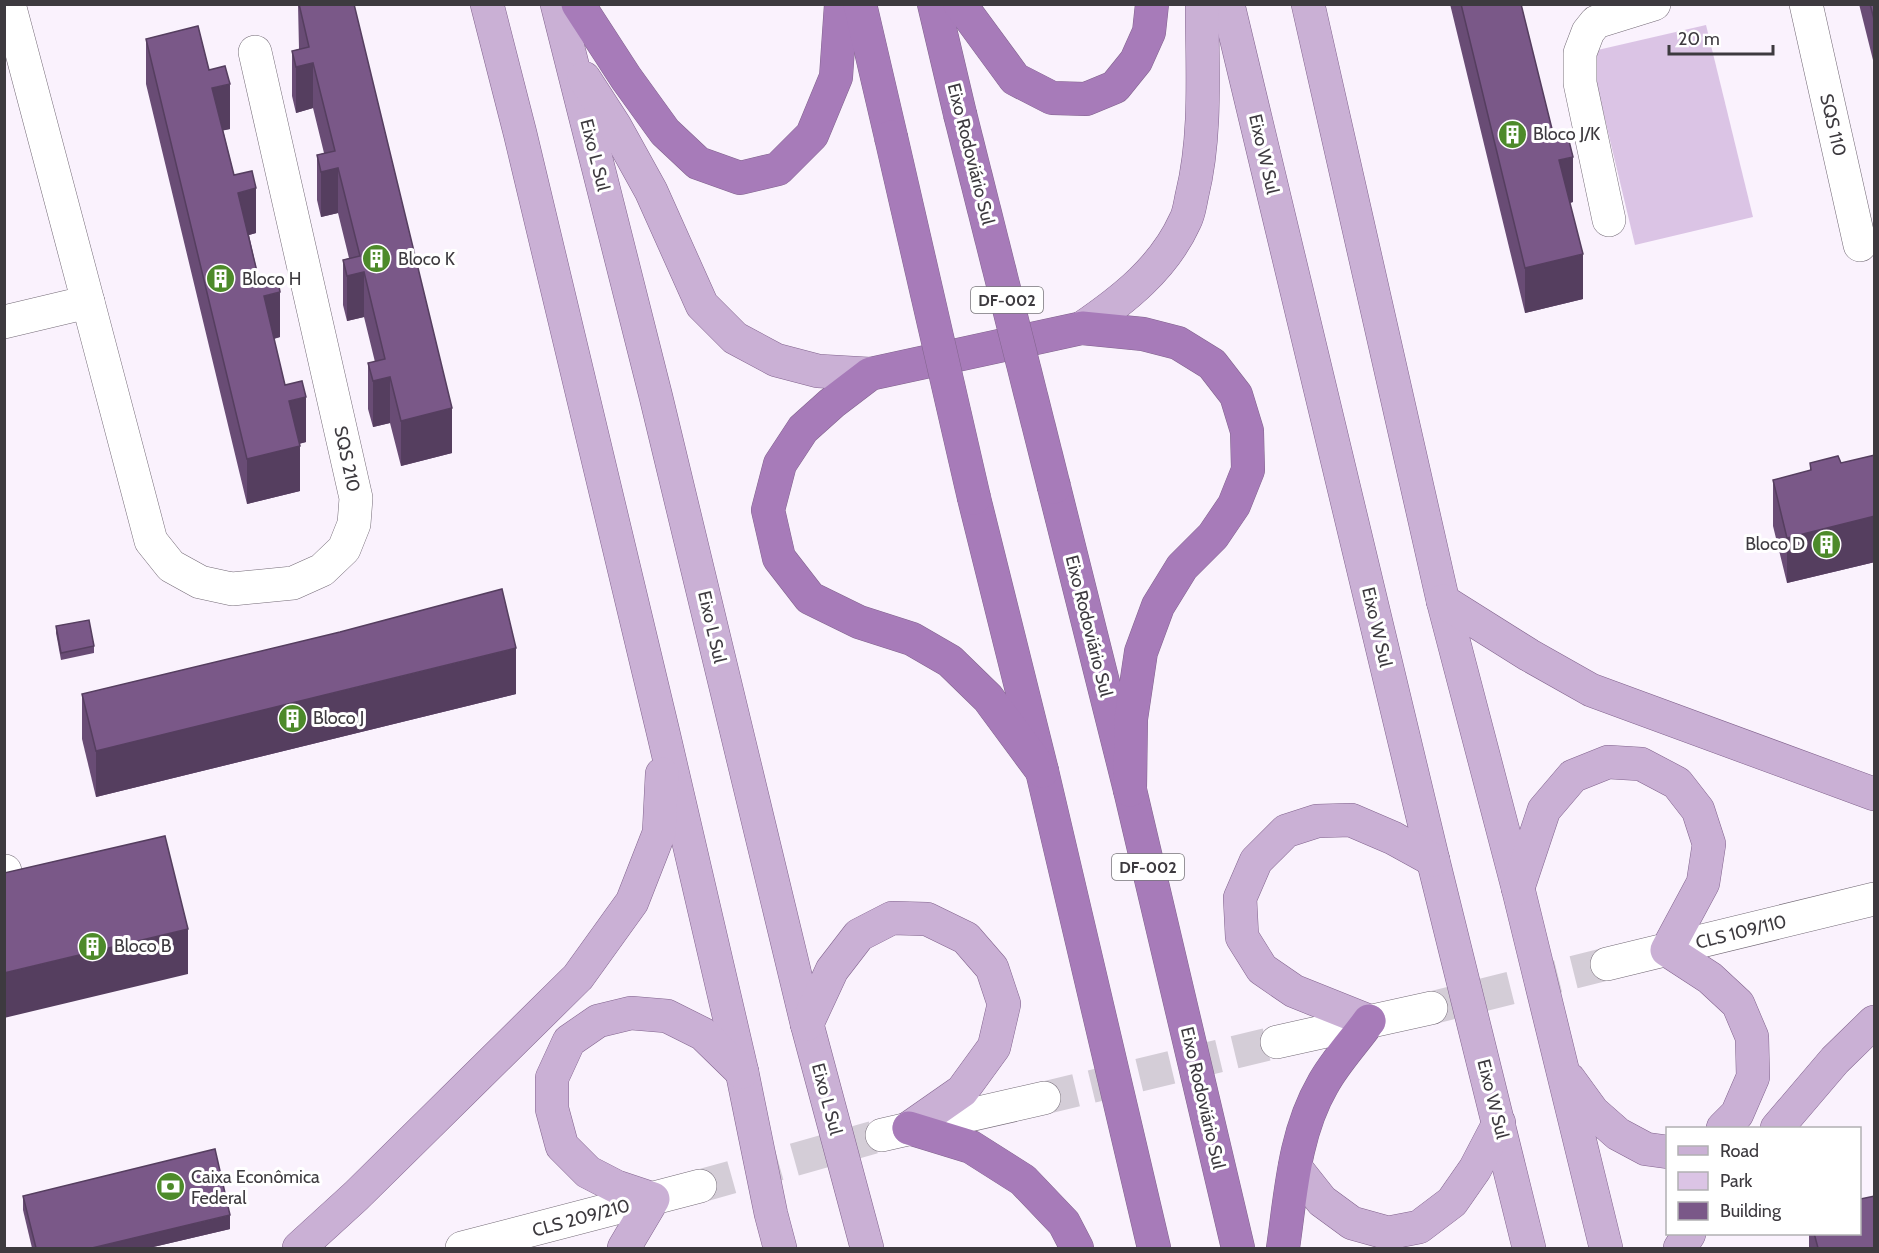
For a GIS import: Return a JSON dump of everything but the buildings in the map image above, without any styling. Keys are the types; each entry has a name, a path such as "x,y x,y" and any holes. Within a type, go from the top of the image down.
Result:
{"highway":[{"path":"578,4 626,78 665,132 698,163 740,178 778,169 812,135 836,77 841,4"},
{"path":"860,4 974,498 1042,771 1154,1248"},
{"name":"Eixo Rodoviário Sul","path":"934,4 1130,790 1238,1248"},
{"path":"960,4 1015,80 1052,98 1086,99 1115,87 1136,61 1149,32 1152,4"},
{"path":"1042,771 988,698 950,661 912,639 859,622 810,598 779,558 768,510 780,464 803,429 870,374 1082,328 1143,334 1178,343 1212,364 1236,395 1247,431 1248,470 1234,505 1213,536 1182,567 1158,606 1141,652 1131,718 1130,790"},
{"path":"1283,1248 1303,1129 1323,1084 1369,1021"},
{"path":"896,1132 971,1147 1023,1180 1068,1240"}],"main road":[{"path":"487,4 523,144 664,736 742,1072 780,1248"},
{"name":"Eixo L Sul","path":"557,4 664,431 807,1024 867,1248"},
{"path":"1082,328 1135,288 1164,256 1186,220 1198,170 1202,100 1202,4"},
{"name":"Eixo W Sul","path":"1228,4 1433,860 1529,1248"},
{"path":"1308,4 1443,601 1518,888 1606,1248"},
{"path":"570,57 615,126 651,191 702,305 735,339 776,360 818,371 870,374"},
{"path":"1443,601 1529,655 1591,690 1875,794"},
{"path":"299,1248 356,1196 578,977 625,912 632,902 659,833 664,736"},
{"path":"1518,888 1544,810 1573,776 1608,762 1641,764 1677,783 1698,810 1709,843 1702,883 1667,950 1710,978 1738,1004 1752,1037 1753,1077 1737,1114 1724,1127"},
{"path":"1369,1021 1294,992 1262,969 1242,937 1240,898 1256,861 1286,831 1317,821 1352,820 1393,838 1433,860"},
{"path":"807,1024 832,970 859,935 892,918 927,919 966,938 993,968 1004,1004 994,1047 962,1091 896,1132"},
{"path":"624,1248 653,1199 617,1187 588,1172 562,1146 552,1109 552,1078 569,1041 598,1021 631,1013 667,1016 703,1034 742,1072"},
{"path":"1778,1127 1835,1060 1875,1022"},
{"path":"1560,1067 1593,1112 1618,1134 1647,1149 1666,1152"},
{"path":"1295,1167 1322,1202 1352,1223 1388,1233 1419,1227 1452,1202 1475,1169 1499,1123"},
{"path":"1680,1248 1688,1235"}],"street":[{"name":"SQS 210","path":"9,4 151,541 171,566 200,582 232,589 293,583 322,570 344,549 354,524 356,498 255,52"},
{"path":"1609,220 1580,83 1580,53 1588,32 1596,22 1654,4"},
{"name":"SQS 110","path":"1806,4 1860,245"},
{"path":"4,322 88,302"},
{"name":"CLS 109/110","path":"1607,964 1875,899"},
{"path":"1277,1042 1431,1008"},
{"path":"896,1132 1044,1098"},
{"name":"CLS 209/210","path":"462,1248 700,1186"}],"green space":[{"path":"1706,25 1753,217 1635,245 1589,52"}],"tunnel":[{"path":"1431,1008 1607,964"},
{"path":"1044,1098 1277,1042"},
{"path":"700,1186 882,1135"}],"place":[{"name":"Bloco J/K","path":"1512,134"},
{"name":"Bloco K","path":"377,259"},
{"name":"Bloco H","path":"221,279"},
{"name":"Bloco D","path":"1826,544"},
{"name":"Bloco J","path":"292,718"},
{"name":"Bloco B","path":"93,946"},
{"name":"Caixa Econômica Federal","path":"170,1187"}]}
